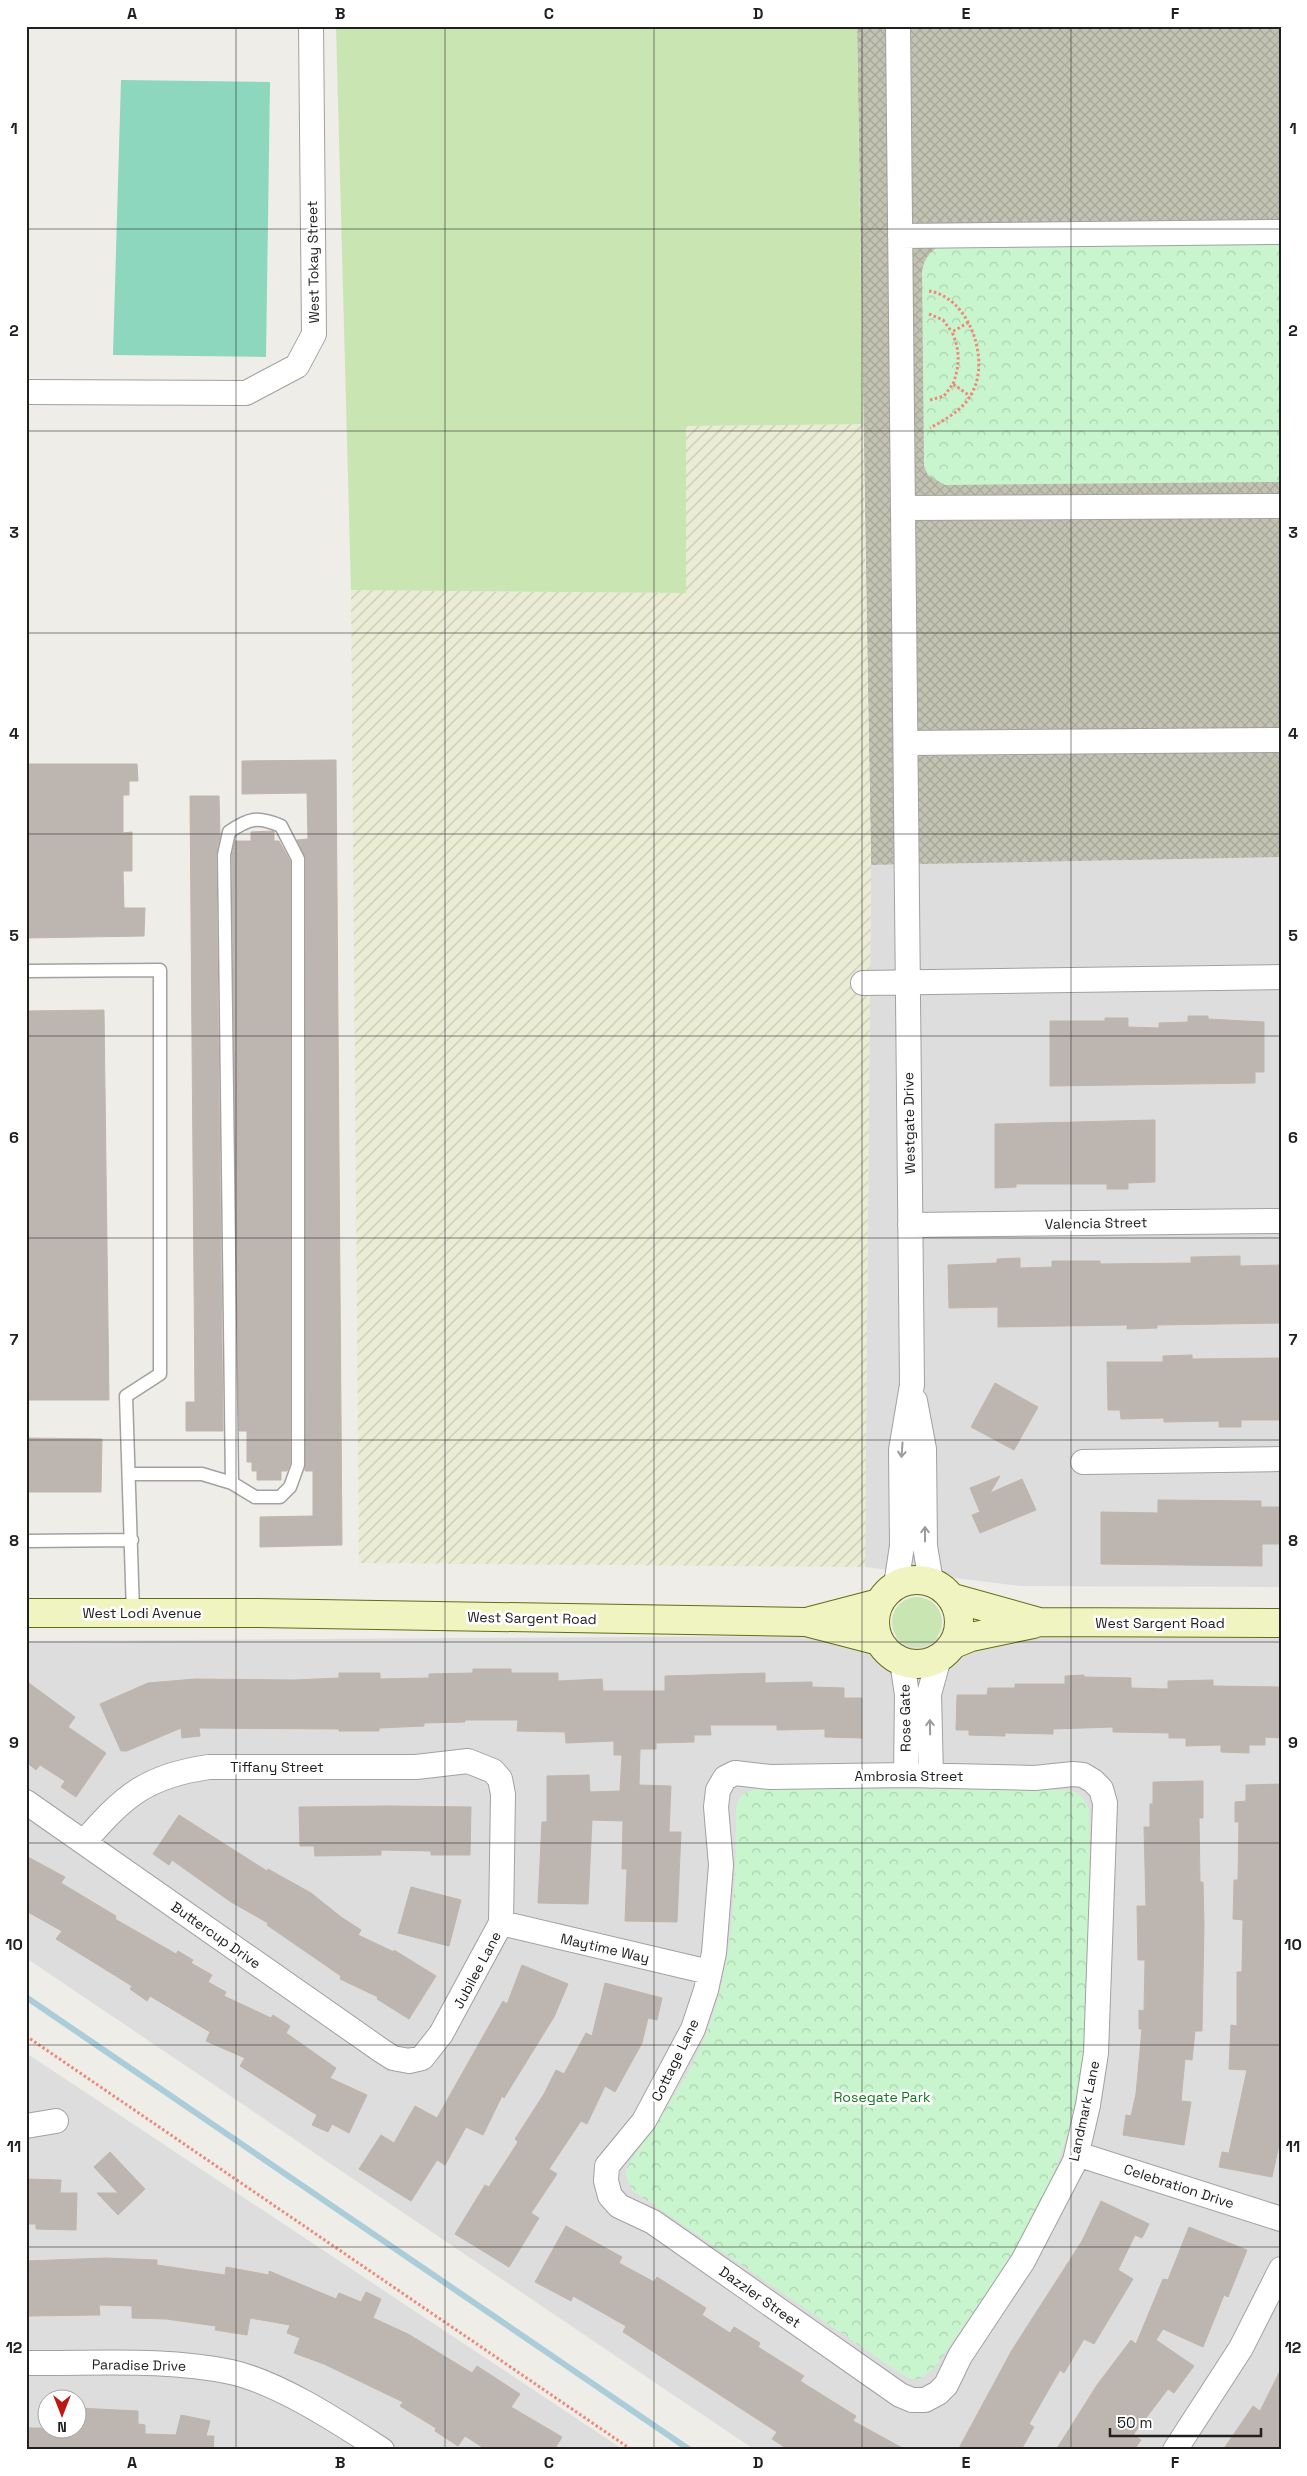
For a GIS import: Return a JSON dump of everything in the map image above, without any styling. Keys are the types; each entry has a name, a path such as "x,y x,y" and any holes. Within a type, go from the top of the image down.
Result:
{"street":[{"name":"West Tokay Street","path":"26,392 246,393 297,366 314,334 311,26"},
{"name":"Westgate Drive","path":"898,26 912,1385 924,1449 925,1546 931,1582"},
{"path":"900,236 1281,232"},
{"path":"903,508 1281,506"},
{"path":"906,743 1281,740"},
{"path":"864,983 1281,977"},
{"name":"Valencia Street","path":"910,1225 1281,1221"},
{"name":"Westgate Drive","path":"888,1594 902,1546 901,1450 912,1385"},
{"path":"1083,1462 1281,1459"},
{"path":"907,1581 931,1582 943,1588 953,1598 958,1609 959,1633 946,1651 927,1663 914,1664 902,1661 889,1653 879,1641 875,1629 875,1616 888,1594 907,1581"},
{"name":"West Sargent Road","path":"806,1622 888,1594"},
{"name":"West Sargent Road","path":"953,1598 1040,1622"},
{"name":"West Lodi Avenue","path":"26,1613 259,1613"},
{"name":"West Sargent Road","path":"259,1613 806,1622 879,1641"},
{"name":"West Sargent Road","path":"946,1651 972,1637 1040,1622 1281,1623"},
{"name":"Rose Gate","path":"931,1776 929,1694 946,1651"},
{"name":"Rose Gate","path":"902,1661 907,1695 906,1775"},
{"name":"Tiffany Street","path":"84,1842 115,1806 144,1786 167,1776 189,1770 209,1767 416,1767 468,1761 493,1771"},
{"name":"Jubilee Lane","path":"409,2061 422,2058 434,2045 475,1976 501,1924 503,1794 500,1779 493,1771"},
{"name":"Ambrosia Street","path":"725,1778 735,1773 770,1777 906,1775 1035,1778 1072,1774 1083,1775 1093,1781"},
{"name":"Cottage Lane","path":"606,2181 607,2166 644,2121 693,2029 714,1953 721,1865 716,1806 718,1790 725,1778"},
{"name":"Landmark Lane","path":"925,2400 938,2393 946,2385 960,2356 1022,2261 1048,2216 1077,2154 1093,2071 1099,2011 1102,1854 1105,1803 1101,1789 1093,1781"},
{"name":"Buttercup Drive","path":"26,1802 382,2051 393,2058 409,2061"},
{"name":"Maytime Way","path":"501,1924 709,1972"},
{"path":"26,2126 56,2121"},
{"name":"Celebration Drive","path":"1077,2154 1281,2219"},
{"name":"Dazzler Street","path":"606,2181 610,2196 619,2206 653,2222 900,2395 912,2400 925,2400"},
{"path":"1175,2450 1242,2348 1281,2269"},
{"name":"Paradise Drive","path":"26,2364 176,2364 232,2372 273,2388 338,2422 382,2450"}],"lane":[{"path":"129,1474 202,1474 232,1483 255,1497 280,1496 290,1488 298,1465 298,859 281,826 264,819 244,821 229,832 224,856 232,1483"},
{"path":"26,971 160,970 160,1374 126,1396 133,1612"},
{"path":"26,1541 132,1540"}],"path":[{"path":"929,291 937,292 953,302 969,322 976,346 979,370 973,391 964,404 948,418 930,428"},
{"path":"929,314 943,320 952,332 957,343 959,358 958,370 953,384 944,396 930,400"},
{"path":"952,332 969,322"},
{"path":"953,384 970,396"},
{"path":"26,2036 632,2450"}],"shaded area":[{"path":"857,26 1281,26 1281,857 871,865"},
{"path":"26,74 28,74 28,177 26,177"},
{"path":"863,424 871,865 865,1567 359,1563 351,590 686,593 686,426"},
{"path":"1281,857 1281,1587 1021,1586 865,1567 871,865"},
{"path":"794,1636 1281,1638 1281,2450 755,2450 26,1958 26,1641"},
{"path":"26,2053 624,2450 26,2450"}],"green space":[{"path":"336,26 857,26 863,424 686,426 686,593 351,590"},
{"path":"121,80 270,82 266,357 113,355"},
{"path":"1281,241 1281,482 945,485 928,475 924,466 922,271 928,256 940,245"},
{"path":"917,1597 931,1601 938,1608 942,1622 938,1636 931,1643 917,1647 903,1643 896,1636 892,1622 896,1608 903,1601"},
{"name":"Rosegate Park","path":"751,1790 1064,1790 1080,1795 1089,1809 1089,1987 1086,2032 1080,2076 1071,2119 1058,2162 1047,2189 1020,2241 938,2363 918,2379 901,2374 632,2190 626,2176 629,2164 688,2072 703,2041 715,2009 729,1943 733,1910 736,1807 741,1796"}],"building":[{"path":"336,760 342,1545 260,1547 260,1517 313,1516 313,1471 305,1471 306,859 297,840 308,839 307,793 242,794 242,761"},
{"path":"26,764 137,764 138,781 129,781 129,795 123,795 123,833 132,832 132,871 123,871 124,908 145,908 144,936 26,938"},
{"path":"190,796 219,796 220,836 216,855 223,1431 186,1431 186,1402 195,1402"},
{"path":"273,831 274,841 279,841 290,861 290,1464 287,1471 281,1471 281,1480 257,1480 257,1471 252,1471 252,1462 247,1462 247,1431 239,1431 232,856 235,841 251,841 251,832"},
{"path":"104,1010 109,1400 26,1400 26,1011"},
{"path":"1188,1016 1208,1016 1208,1019 1264,1022 1264,1072 1255,1072 1255,1083 1050,1086 1050,1021 1105,1021 1105,1018 1128,1018 1128,1027 1159,1028 1159,1023 1188,1022"},
{"path":"1155,1120 1155,1182 1128,1183 1128,1189 1107,1189 1107,1184 1016,1184 1016,1187 995,1188 995,1124"},
{"path":"1240,1256 1240,1266 1281,1265 1281,1323 1157,1325 1157,1328 1127,1329 1127,1325 998,1327 998,1307 949,1308 948,1265 997,1263 997,1259 1020,1258 1020,1268 1052,1267 1052,1261 1100,1261 1100,1264 1191,1263 1191,1257"},
{"path":"1192,1355 1192,1359 1281,1358 1281,1420 1241,1420 1241,1427 1219,1427 1219,1421 1164,1422 1164,1418 1121,1419 1120,1410 1108,1410 1107,1362 1163,1362 1163,1356"},
{"path":"995,1383 1038,1407 1014,1450 971,1427"},
{"path":"26,1438 102,1439 101,1492 26,1492"},
{"path":"1000,1476 990,1493 1022,1479 1036,1510 980,1533 972,1515 980,1512 970,1488"},
{"path":"1158,1500 1261,1501 1261,1507 1281,1507 1281,1544 1262,1544 1262,1566 1101,1564 1101,1512 1158,1513"},
{"path":"473,1669 511,1669 511,1673 558,1673 558,1681 602,1679 603,1691 665,1691 665,1676 765,1673 765,1683 812,1682 812,1687 844,1688 844,1698 862,1698 862,1738 825,1737 825,1729 777,1730 777,1725 710,1725 711,1735 694,1735 694,1742 656,1743 656,1749 640,1749 639,1785 671,1786 669,1832 681,1832 677,1922 625,1921 627,1869 622,1869 623,1821 592,1820 588,1904 538,1903 542,1822 547,1822 547,1776 589,1775 590,1792 620,1791 622,1755 614,1755 614,1741 566,1743 565,1732 517,1731 518,1720 465,1720 465,1722 424,1723 424,1726 379,1728 379,1731 199,1728 200,1736 182,1738 181,1728 127,1751 121,1751 100,1704 148,1683 195,1679 294,1680 339,1678 339,1673 380,1673 380,1679 429,1678 429,1674 473,1673"},
{"path":"1084,1675 1084,1677 1131,1678 1131,1688 1168,1689 1168,1681 1213,1680 1213,1686 1281,1687 1281,1738 1265,1737 1265,1745 1249,1745 1249,1753 1221,1752 1221,1745 1186,1746 1186,1738 1169,1738 1169,1733 1113,1732 1113,1727 1053,1729 1053,1734 1005,1733 1005,1736 969,1735 969,1730 956,1730 957,1695 987,1695 988,1688 1015,1688 1015,1684 1065,1684 1065,1676"},
{"path":"26,1681 75,1717 68,1727 106,1753 76,1797 61,1787 65,1781 40,1765 36,1770 26,1762"},
{"path":"1203,1781 1203,1818 1199,1818 1200,1882 1203,1882 1204,1925 1202,2031 1195,2031 1192,2060 1185,2059 1181,2101 1191,2102 1184,2145 1123,2135 1126,2115 1131,2116 1136,2094 1142,2029 1139,2029 1139,2010 1144,2011 1145,1960 1138,1960 1137,1906 1146,1906 1144,1827 1150,1827 1150,1804 1153,1804 1153,1782"},
{"path":"1281,1784 1281,2136 1272,2177 1219,2167 1222,2152 1229,2153 1247,2070 1229,2069 1231,2025 1237,2026 1237,1972 1242,1972 1243,1920 1233,1919 1234,1880 1238,1880 1239,1822 1235,1822 1235,1802 1246,1801 1246,1785"},
{"path":"299,1807 471,1807 470,1855 431,1855 431,1851 381,1850 381,1855 315,1856 314,1846 300,1846"},
{"path":"179,1815 267,1871 268,1869 311,1893 361,1930 358,1935 394,1952 394,1950 436,1976 409,2019 377,1999 378,1997 340,1979 341,1976 267,1925 268,1923 231,1902 172,1860 169,1865 153,1854"},
{"path":"26,1856 65,1877 61,1883 116,1916 115,1919 176,1954 178,1951 193,1960 191,1963 212,1975 208,1982 226,1992 224,1996 271,2018 273,2015 290,2026 286,2033 336,2068 330,2078 367,2095 349,2133 332,2124 328,2132 312,2125 317,2115 240,2066 245,2058 206,2041 210,2032 150,1996 147,2001 130,1989 132,1986 56,1939 62,1931 26,1911"},
{"path":"411,1887 461,1900 449,1946 398,1933"},
{"path":"522,1965 568,1984 554,2017 504,2098 502,2096 483,2135 466,2127 445,2165 437,2160 411,2201 359,2169 381,2135 394,2143 415,2106 437,2118 503,2001 507,2004"},
{"path":"605,1983 662,1998 657,2020 648,2018 642,2043 615,2092 605,2086 587,2124 581,2121 549,2169 557,2174 531,2213 539,2218 509,2267 455,2234 485,2185 489,2187 518,2142 515,2139 544,2094 556,2070 564,2074 586,2033 592,2036"},
{"path":"110,2152 145,2189 118,2215 97,2193 118,2193 94,2167"},
{"path":"26,2179 61,2180 60,2193 77,2193 76,2230 36,2229 36,2224 26,2224"},
{"path":"1101,2201 1149,2224 1142,2238 1135,2235 1118,2270 1133,2279 1094,2344 1084,2339 1064,2373 1060,2370 1029,2424 1034,2427 1021,2450 958,2450 1012,2350 1082,2241"},
{"path":"566,2226 622,2257 619,2263 654,2282 657,2277 706,2308 702,2315 730,2333 734,2327 760,2343 758,2347 804,2376 800,2381 856,2416 853,2421 906,2450 789,2450 772,2439 777,2432 623,2332 626,2326 573,2296 571,2301 535,2282"},
{"path":"1189,2227 1247,2250 1228,2297 1224,2295 1203,2347 1163,2329 1156,2340 1194,2366 1174,2393 1168,2389 1133,2435 1141,2440 1134,2450 1056,2450 1097,2385 1131,2340 1136,2344 1163,2279 1168,2280"},
{"path":"106,2258 157,2260 157,2265 225,2275 226,2267 269,2275 269,2271 336,2299 339,2293 361,2302 366,2292 381,2299 373,2318 408,2334 472,2373 477,2366 520,2394 511,2407 562,2437 554,2450 487,2450 465,2436 458,2446 435,2431 436,2428 400,2406 403,2402 324,2364 294,2353 300,2338 287,2333 290,2325 250,2318 247,2335 215,2330 216,2326 166,2319 132,2318 132,2306 99,2305 100,2315 26,2316 26,2261"},
{"path":"1281,2369 1281,2450 1223,2450 1253,2406 1260,2411"},
{"path":"88,2408 138,2411 138,2424 145,2425 145,2434 176,2435 181,2415 210,2421 206,2436 214,2436 213,2450 26,2450 26,2428 38,2428 38,2438 88,2438"}],"waterway":[{"path":"26,1997 690,2450"}]}
